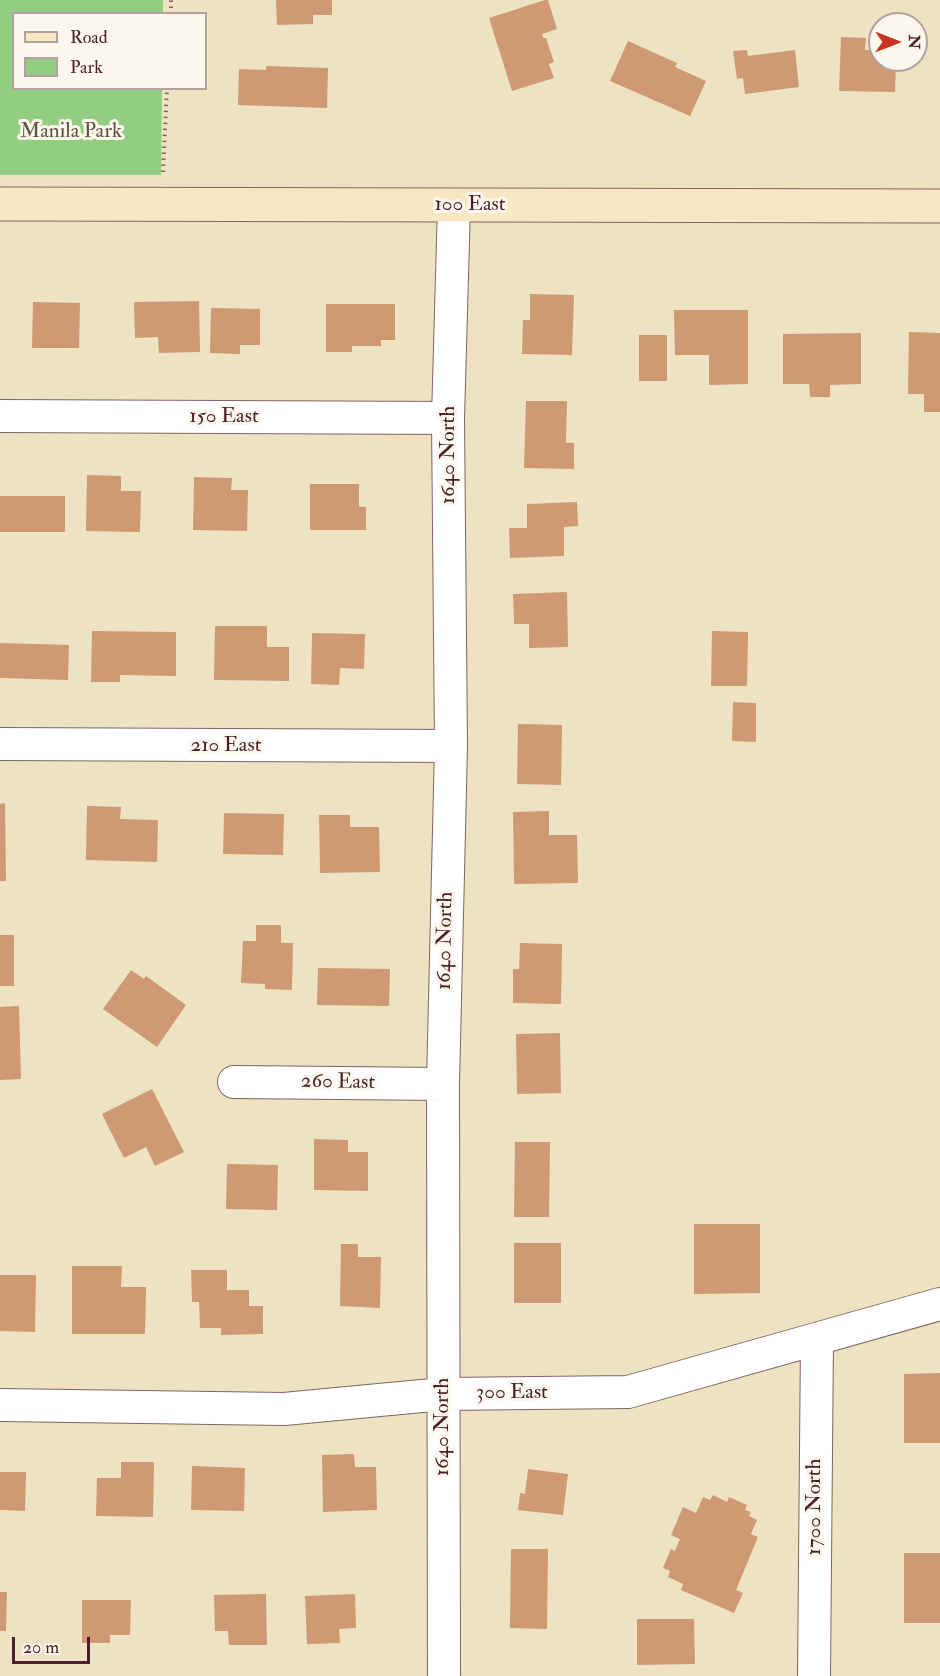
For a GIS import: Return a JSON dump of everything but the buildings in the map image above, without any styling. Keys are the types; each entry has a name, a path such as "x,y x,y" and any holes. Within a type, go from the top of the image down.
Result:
{"main road":[{"name":"100 East","path":"0,204 940,206"}],"street":[{"name":"1640 North","path":"444,1676 442,1084 451,746 448,418 454,205"},
{"name":"150 East","path":"0,416 448,418"},
{"name":"210 East","path":"0,744 451,746"},
{"name":"260 East","path":"234,1082 442,1084"},
{"name":"300 East","path":"0,1405 284,1409 443,1394 628,1392 940,1304"},
{"name":"1700 North","path":"814,1676 817,1339"}],"path":[{"path":"163,172 167,90"}],"green space":[{"name":"Manila Park","path":"0,0 163,0 163,12 12,12 12,90 162,90 161,175 0,175"}]}
